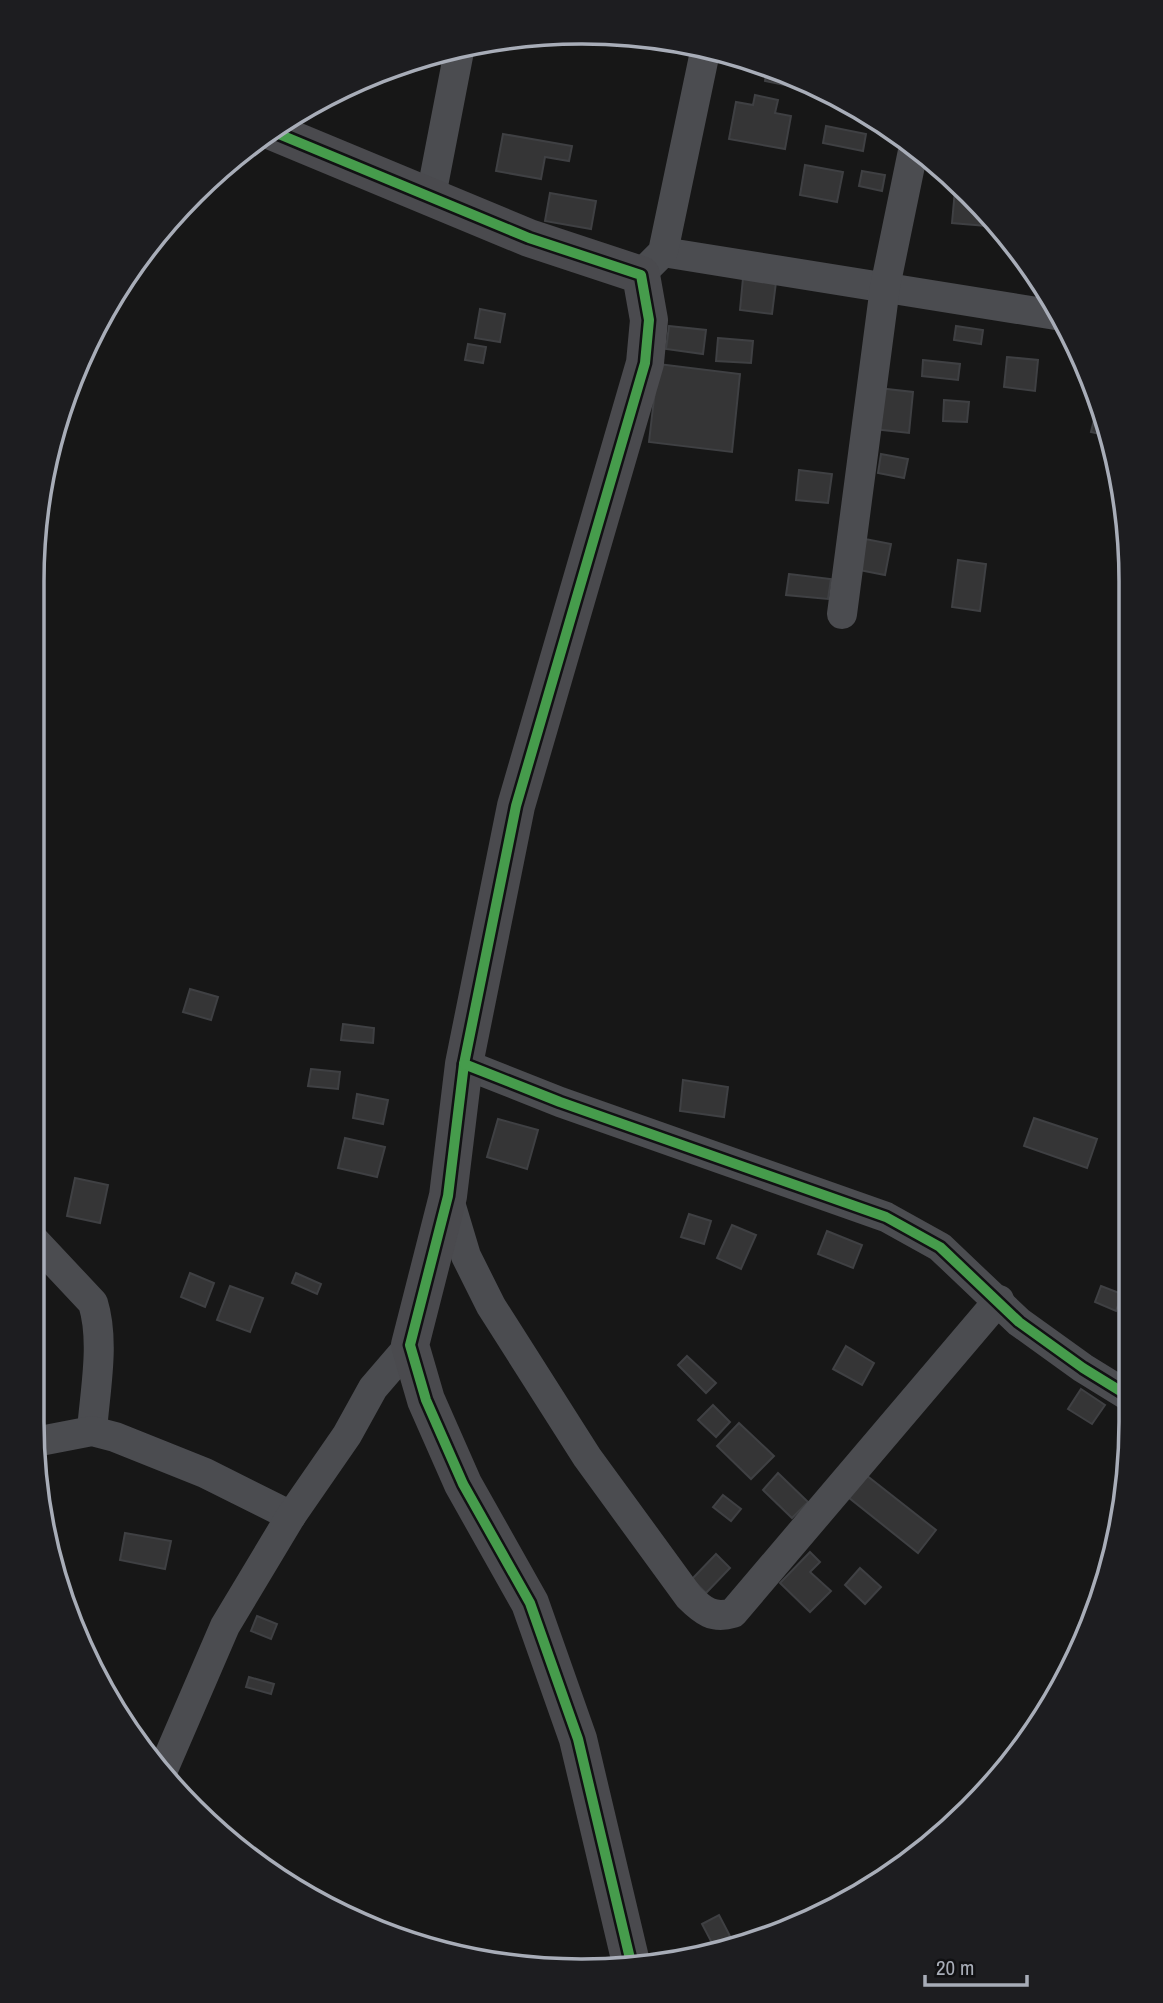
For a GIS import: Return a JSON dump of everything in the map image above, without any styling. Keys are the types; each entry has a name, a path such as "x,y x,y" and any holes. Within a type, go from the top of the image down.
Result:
{"street":[{"path":"431,196 458,58"},
{"path":"166,1763 225,1626 291,1516 347,1435 373,1388 410,1345 448,1196 464,1064 516,806 645,363 652,263 703,58"},
{"path":"281,135 529,238 652,263 885,287 1047,314"},
{"path":"842,614 885,287 912,157"},
{"path":"464,1064 560,1102 886,1217 940,1247 999,1300 1019,1322 1119,1390"},
{"path":"448,1196 466,1256 491,1306 587,1457 681,1586 705,1613 733,1613 999,1300"},
{"path":"44,1251 93,1303 96,1310 98,1348 92,1431"},
{"path":"410,1345 426,1400 463,1484 530,1603 578,1740 630,1957"},
{"path":"45,1440 92,1431 205,1473 291,1516"}],"building":[{"path":"766,77 789,86 765,81"},
{"path":"755,95 778,100 775,113 791,116 785,149 729,139 736,102 753,105"},
{"path":"826,126 866,134 863,151 823,143"},
{"path":"503,134 572,146 569,161 545,157 541,179 496,171"},
{"path":"805,165 843,172 837,202 800,195"},
{"path":"862,171 885,175 882,191 859,186"},
{"path":"550,193 596,201 591,229 545,221"},
{"path":"955,194 985,226 952,223"},
{"path":"743,278 776,282 772,314 740,310"},
{"path":"480,309 505,314 500,342 475,338"},
{"path":"669,326 706,330 703,354 666,349"},
{"path":"956,326 983,330 981,344 954,340"},
{"path":"718,338 753,341 751,363 716,361"},
{"path":"468,344 486,347 483,363 465,360"},
{"path":"1007,357 1038,360 1035,391 1004,387"},
{"path":"923,360 960,364 958,380 922,376"},
{"path":"658,364 740,374 732,452 649,442"},
{"path":"878,388 913,392 909,433 874,429"},
{"path":"944,400 969,402 967,422 943,421"},
{"path":"1094,419 1098,434 1091,432"},
{"path":"881,454 908,459 904,478 878,473"},
{"path":"799,470 832,474 828,503 796,500"},
{"path":"860,538 891,544 885,575 854,569"},
{"path":"958,560 986,564 980,611 952,607"},
{"path":"789,574 831,579 828,599 786,595"},
{"path":"190,989 218,997 211,1020 183,1012"},
{"path":"343,1024 374,1028 373,1043 341,1040"},
{"path":"311,1069 340,1072 338,1089 308,1086"},
{"path":"683,1080 728,1087 724,1117 680,1111"},
{"path":"357,1094 388,1100 383,1124 353,1118"},
{"path":"1034,1118 1097,1139 1087,1168 1024,1146"},
{"path":"498,1119 538,1130 527,1169 487,1157"},
{"path":"345,1138 385,1147 377,1177 338,1168"},
{"path":"75,1178 108,1185 100,1223 67,1216"},
{"path":"689,1214 711,1221 704,1244 681,1237"},
{"path":"732,1225 756,1235 741,1269 717,1258"},
{"path":"827,1231 862,1245 853,1268 818,1254"},
{"path":"190,1273 214,1283 205,1307 181,1297"},
{"path":"296,1273 321,1284 317,1294 292,1283"},
{"path":"230,1286 263,1298 250,1332 217,1320"},
{"path":"1101,1286 1119,1293 1116,1311 1095,1302"},
{"path":"846,1346 874,1363 862,1385 833,1369"},
{"path":"687,1356 716,1383 706,1393 678,1365"},
{"path":"1081,1389 1105,1405 1092,1424 1068,1409"},
{"path":"713,1405 730,1422 716,1437 698,1420"},
{"path":"739,1423 774,1456 751,1479 717,1446"},
{"path":"778,1473 808,1502 792,1518 763,1490"},
{"path":"866,1475 936,1530 918,1553 848,1497"},
{"path":"723,1495 741,1509 731,1521 713,1507"},
{"path":"125,1533 171,1541 165,1569 120,1560"},
{"path":"810,1552 820,1562 810,1572 831,1591 810,1612 780,1583"},
{"path":"716,1554 730,1568 706,1593 692,1579"},
{"path":"860,1568 881,1587 865,1604 845,1585"},
{"path":"257,1616 277,1624 271,1639 251,1631"},
{"path":"249,1677 274,1684 271,1694 246,1687"},
{"path":"719,1915 730,1936 712,1943 702,1924"}],"cycle path":[{"path":"281,135 529,238 641,275 649,320 645,363 516,806 464,1064 448,1196 410,1345 426,1400 463,1484 530,1603 578,1739 630,1957"},
{"path":"464,1064 560,1102 886,1217 940,1247 1019,1322 1119,1390"}]}
